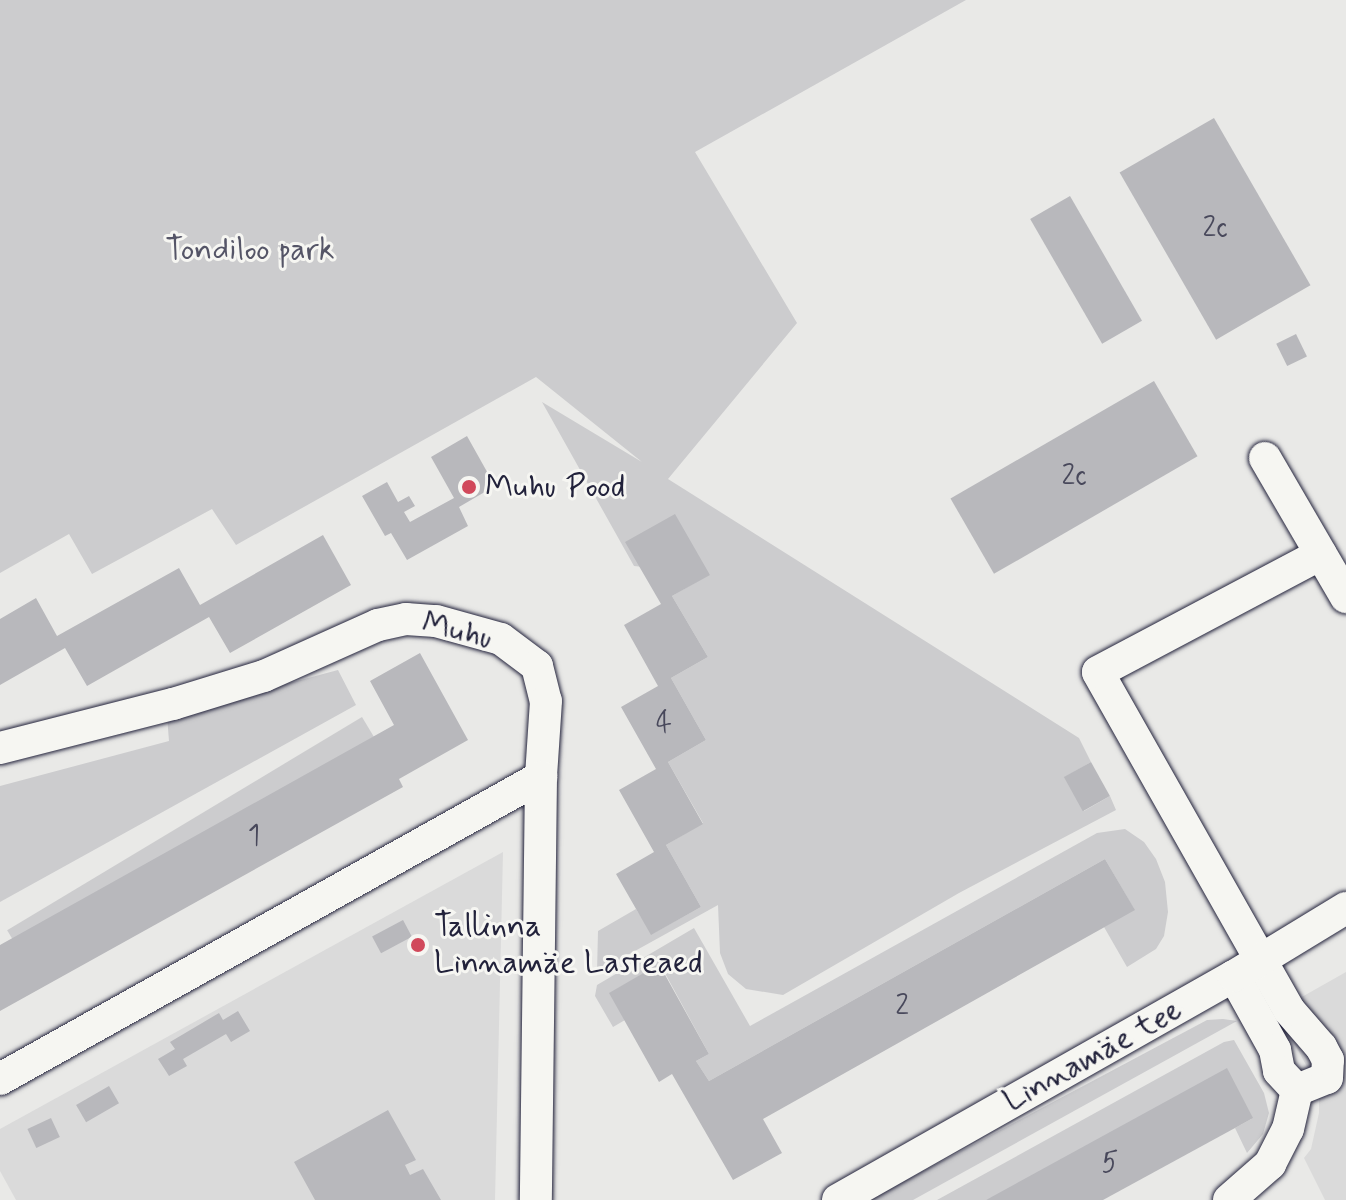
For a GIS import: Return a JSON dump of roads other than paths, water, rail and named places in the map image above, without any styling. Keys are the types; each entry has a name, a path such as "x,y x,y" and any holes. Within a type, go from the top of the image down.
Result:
{"street":[{"path":"1265,458 1346,597"},
{"path":"1321,554 1098,672 1289,1010 1327,1067"},
{"name":"Muhu","path":"0,748 173,704 264,676 378,625 406,619 436,621 501,639 537,666 546,701 541,777 536,1200"},
{"path":"0,1079 541,777"},
{"name":"Linnamäe tee","path":"838,1200 1234,976 1346,908"},
{"path":"1234,976 1275,1050 1279,1071 1327,1067"},
{"path":"1229,1200 1270,1164 1327,1067"}],"place":[{"name":"Muhu Pood","path":"469,487"},
{"name":"Tallinna Linnamäe Lasteaed","path":"418,945"}],"park label":[{"name":"Tondiloo park","path":"250,250"}]}
